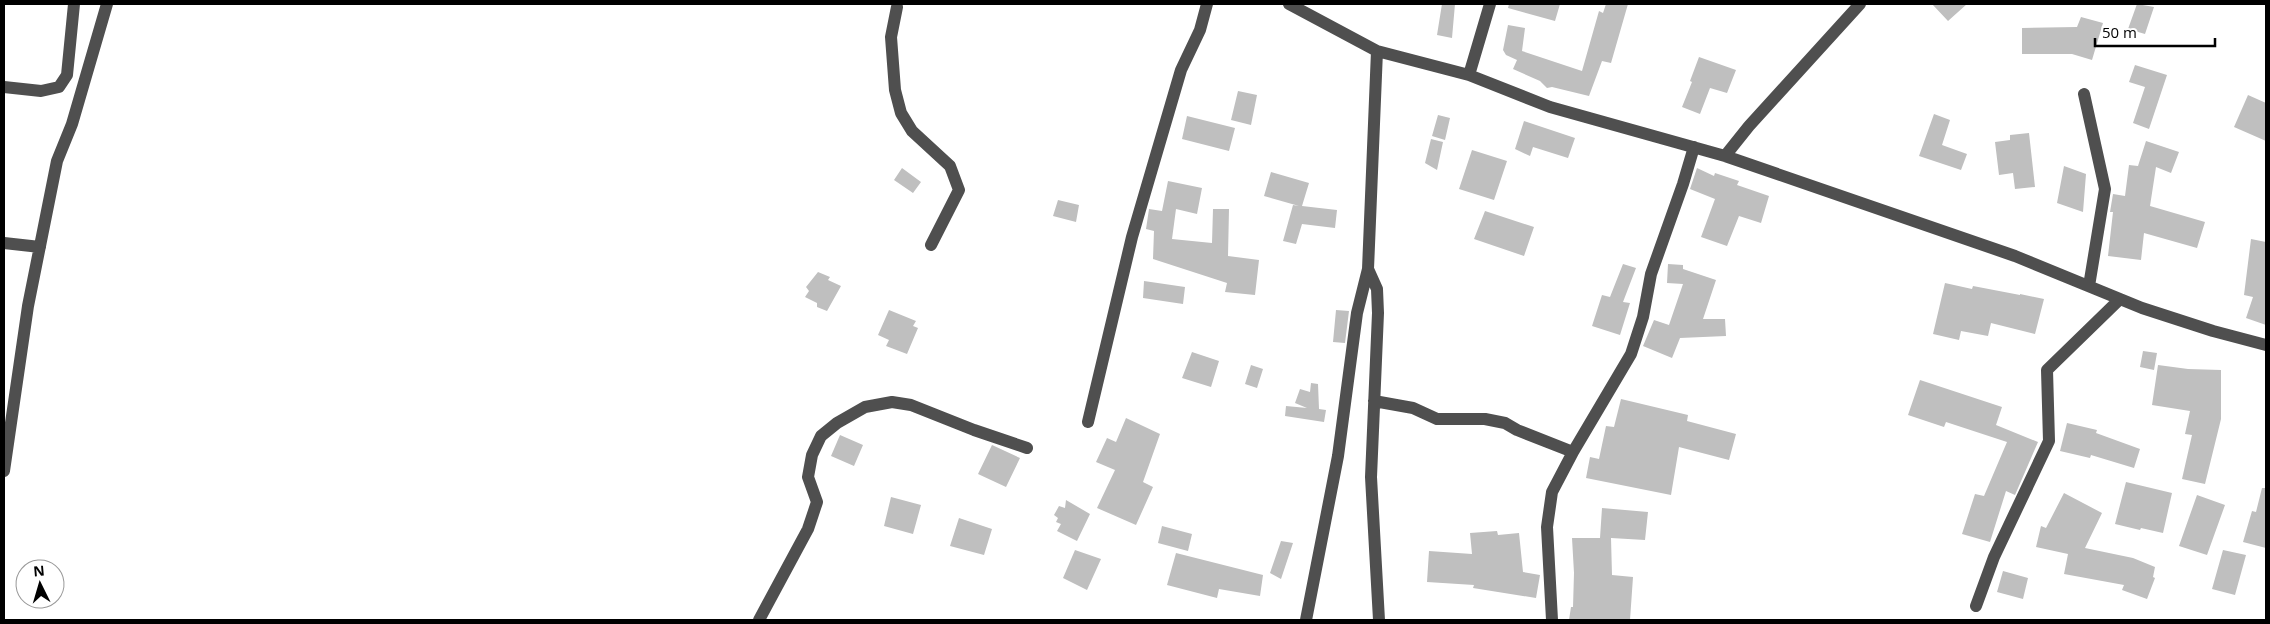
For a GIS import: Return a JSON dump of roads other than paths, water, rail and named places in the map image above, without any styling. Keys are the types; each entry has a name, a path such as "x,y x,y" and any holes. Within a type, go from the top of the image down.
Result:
{"street":[{"path":"4,87 41,91 59,87 67,75 74,4"},
{"path":"4,471 28,306 57,161 72,124 107,4"},
{"path":"1088,422 1134,228 1181,70 1200,30 1207,4"},
{"path":"1289,4 1377,51 1468,75 1550,107 1726,156 2016,256 2120,299 2213,331 2266,345"},
{"path":"1468,75 1490,4"},
{"path":"1726,156 1749,126 1860,4"},
{"path":"895,5 891,37 895,90 901,112 912,131 950,166 959,190 931,244"},
{"path":"1306,620 1338,456 1357,313 1368,269 1377,51"},
{"path":"2084,94 2105,189 2089,286"},
{"path":"1552,620 1547,527 1552,492 1573,452 1632,354 1643,318 1651,274 1694,147"},
{"path":"4,243 40,247"},
{"path":"1368,269 1377,289 1378,314 1371,476 1379,620"},
{"path":"1976,606 1994,557 2049,441 2047,370 2120,299"},
{"path":"1374,401 1413,408 1437,419 1485,419 1505,423 1516,430 1573,452"},
{"path":"759,620 808,529 817,502 808,477 812,455 821,436 837,423 866,407 892,402 911,405 974,430 1027,448"}]}
